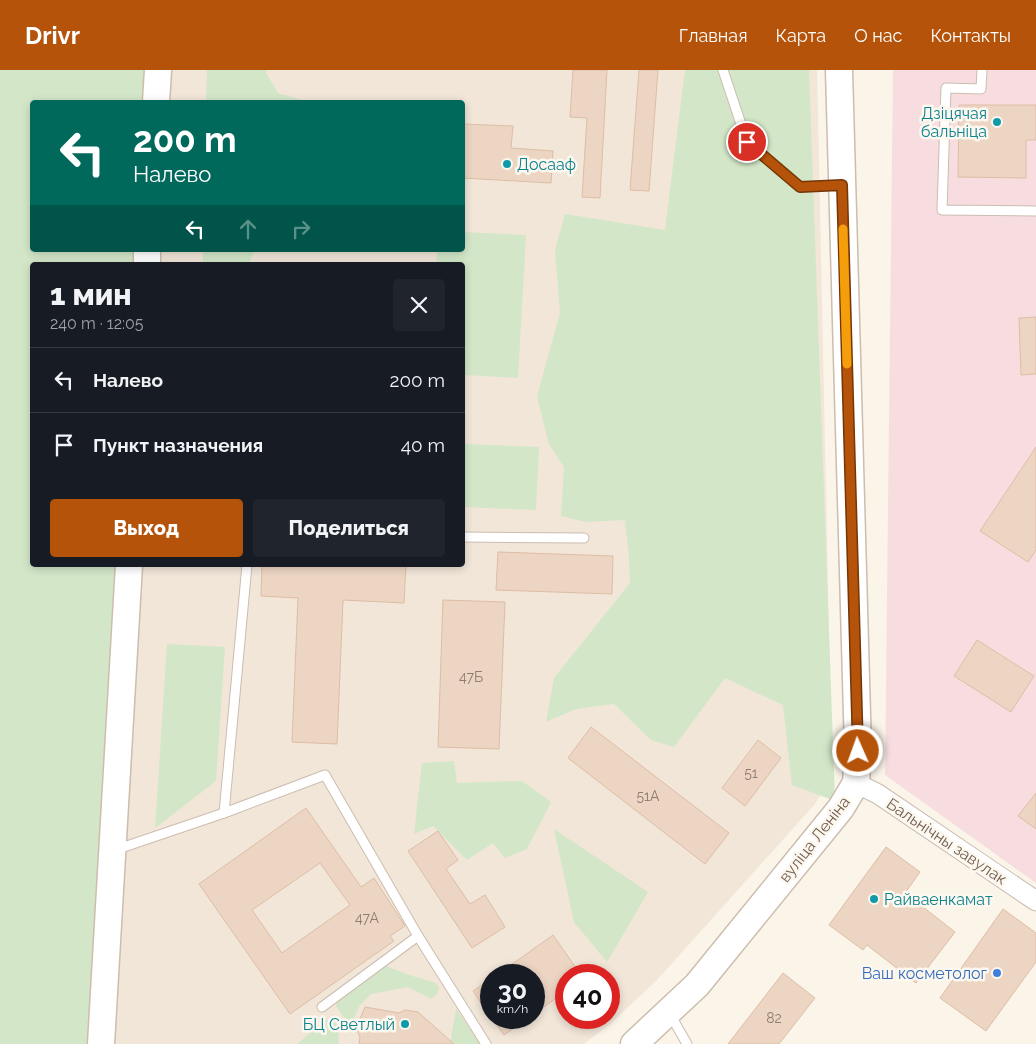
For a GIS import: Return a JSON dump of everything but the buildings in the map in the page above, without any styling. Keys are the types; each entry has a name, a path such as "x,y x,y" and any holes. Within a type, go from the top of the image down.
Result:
{"street":[{"path":"156,100 158,70"},
{"name":"вуліца Леніна","path":"634,1044 697,985 710,970 841,808 856,783 858,751 839,70"},
{"path":"101,1044 129,567"},
{"name":"Бальнічны завулак","path":"856,783 878,794 1036,902"}],"lane":[{"path":"723,70 747,142 800,187 842,185"},
{"path":"982,70 981,88 946,88 942,210 1036,210"},
{"path":"465,537 584,538"},
{"path":"224,812 247,567"},
{"path":"113,851 325,775 418,936 486,1044"},
{"path":"322,1007 418,936"},
{"path":"669,1012 687,1044"}],"shaded area":[{"path":"0,70 817,70 832,774 815,804 657,980 620,1015 620,964 555,964 555,1029 604,1029 584,1044 0,1044"},
{"path":"893,70 1036,70 1036,883 885,775"}],"green space":[{"path":"0,70 149,70 147,100 30,100 30,252 139,252 138,262 30,262 30,567 121,567 95,1044 0,1044"},
{"path":"207,70 267,70 266,73 278,93 302,100 206,100"},
{"path":"685,70 809,70 835,801 792,785 783,705 725,678 674,747 651,740 614,704 576,709 546,722 554,678 630,583 625,520 586,522 561,516 564,467 549,444 537,396 560,313 555,250 565,214 665,230"},
{"path":"465,232 526,235 518,378 465,375 465,262 436,262 437,252 465,252"},
{"path":"203,252 253,252 250,262 203,262"},
{"path":"465,444 539,447 536,510 465,507"},
{"path":"167,644 225,647 216,781 155,828"},
{"path":"454,761 457,783 522,781 551,802 527,849 505,858 493,843 467,860 433,826 414,834 422,763"},
{"path":"554,829 648,892 607,962 574,922"},
{"path":"386,966 436,983 439,988 437,994 431,999 408,987 371,994 360,1005 350,1026 336,1006 338,998"},
{"path":"456,1009 480,1044 450,1044"},
{"path":"326,1020 334,1021 338,1027 339,1044 297,1044"}],"slow traffic":[{"path":"843,229 847,364"}],"place":[{"name":"Дзіцячая бальніца","path":"997,122"},
{"name":"Досааф","path":"507,164"},
{"name":"Райваенкамат","path":"874,899"},
{"name":"Ваш косметолог","path":"997,973"},
{"name":"БЦ Светлый","path":"405,1024"}],"route":[{"path":"747,142 800,187 842,185 858,751"}]}
